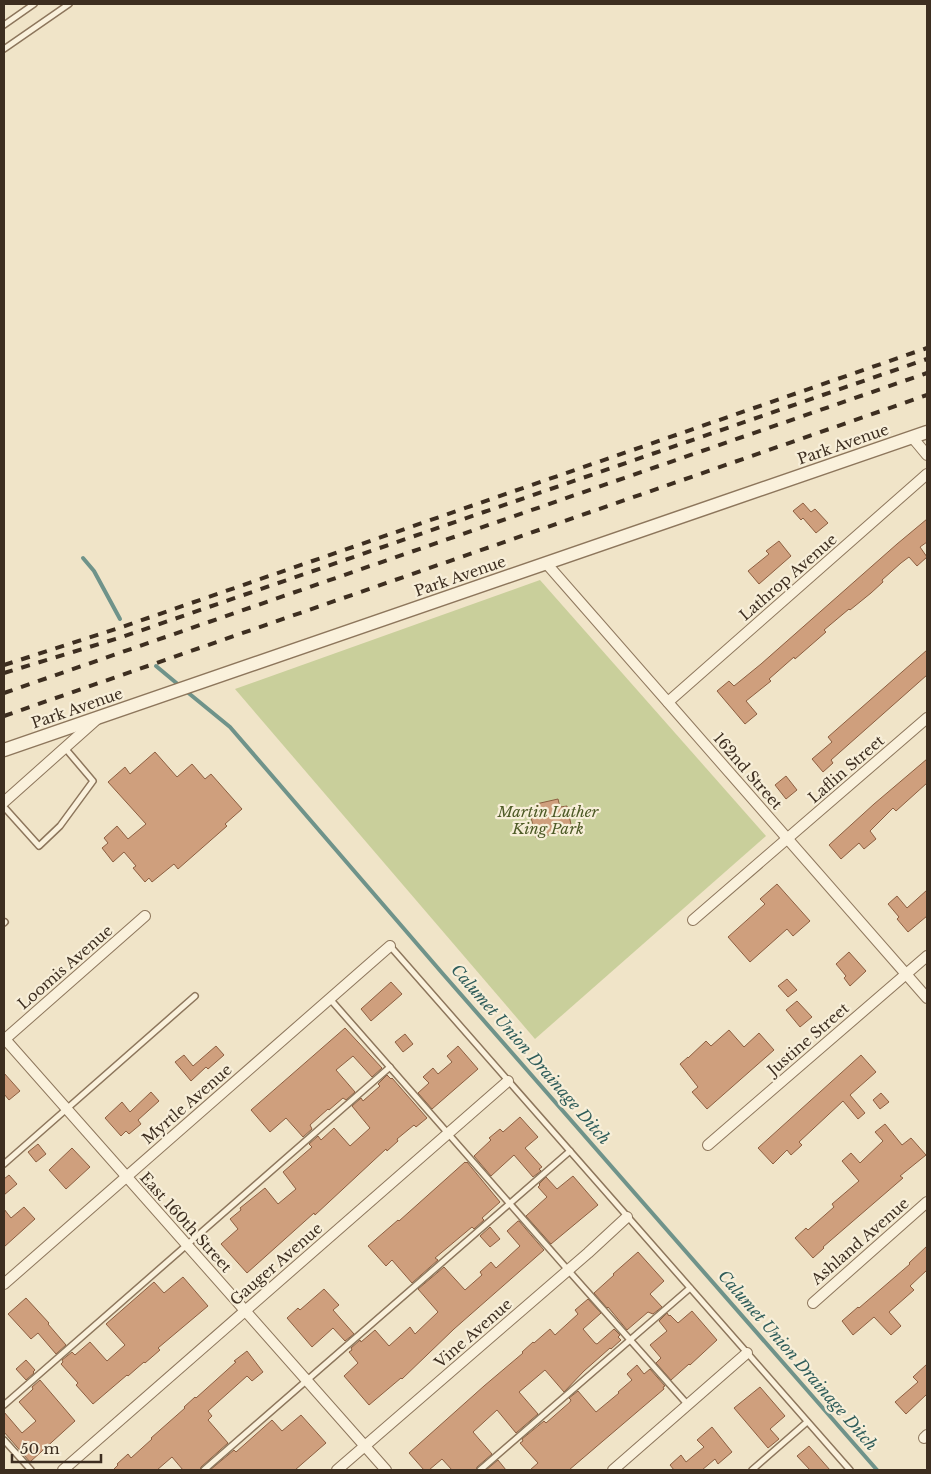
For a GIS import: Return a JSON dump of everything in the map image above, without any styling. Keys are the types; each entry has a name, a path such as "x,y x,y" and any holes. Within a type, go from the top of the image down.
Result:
{"street":[{"name":"Park Avenue","path":"4,750 927,432"},
{"path":"912,437 927,455"},
{"name":"Lathrop Avenue","path":"668,702 927,474"},
{"name":"162nd Street","path":"546,563 927,998"},
{"name":"Laflin Street","path":"693,920 927,718"},
{"path":"4,802 97,719"},
{"name":"Loomis Avenue","path":"4,1039 145,916"},
{"name":"Myrtle Avenue","path":"4,1284 390,946"},
{"name":"Justine Street","path":"708,1145 927,956"},
{"name":"East 160th Street","path":"4,1039 386,1470"},
{"name":"Gauger Avenue","path":"63,1470 508,1081"},
{"name":"Ashland Avenue","path":"813,1303 927,1202"},
{"name":"Vine Avenue","path":"337,1470 628,1217"},
{"path":"614,1470 747,1353"}],"lane":[{"path":"4,25 34,4"},
{"path":"4,49 69,4"},
{"path":"4,807 39,846 60,826 93,781 65,748"},
{"path":"390,946 850,1470"},
{"path":"4,1164 195,996"},
{"path":"330,999 688,1405"},
{"path":"4,1405 390,1067"},
{"path":"204,1470 570,1151"},
{"path":"480,1470 690,1288"},
{"path":"752,1470 807,1422"},
{"path":"4,1440 31,1470"}],"green space":[{"name":"Martin Luther King Park","path":"540,580 766,836 535,1039 235,689"}],"building":[{"path":"803,503 811,512 815,509 828,523 816,533 803,518 801,520 793,511"},
{"path":"927,519 927,542 920,547 927,557 917,566 909,557 901,563 871,593 824,630 826,632 769,679 771,681 746,701 757,714 745,724 717,691 729,681 734,686 761,664"},
{"path":"779,541 791,556 759,584 748,571 769,554 766,551"},
{"path":"927,650 927,675 831,760 833,763 823,772 812,759 832,742 828,737"},
{"path":"155,752 177,777 192,764 205,779 211,774 242,809 225,824 227,826 178,869 174,864 152,882 149,878 145,882 133,868 136,866 124,852 113,862 102,848 108,843 104,838 117,826 128,839 146,824 108,782 125,767 130,774"},
{"path":"927,759 927,783 896,811 893,808 870,831 876,839 864,849 859,843 841,859 829,845"},
{"path":"786,776 797,790 786,799 775,785"},
{"path":"558,799 560,807 567,806 572,829 536,838 530,813 537,811 536,804"},
{"path":"777,884 810,921 793,936 787,929 750,962 728,937 765,904 760,899"},
{"path":"927,890 927,916 908,932 888,904 897,896 907,908"},
{"path":"849,952 866,971 850,986 844,978 846,976 836,964"},
{"path":"787,979 797,990 788,997 778,986"},
{"path":"391,982 402,994 371,1021 361,1009"},
{"path":"797,1001 812,1017 800,1027 786,1010"},
{"path":"345,1028 382,1068 372,1077 353,1056 336,1070 355,1092 346,1100 343,1098 328,1109 310,1125 312,1129 303,1137 286,1118 270,1132 251,1110"},
{"path":"729,1030 744,1047 759,1033 774,1050 707,1109 692,1092 698,1087 680,1064 706,1041 711,1046"},
{"path":"405,1034 413,1044 403,1052 395,1042"},
{"path":"216,1046 224,1055 208,1069 206,1067 191,1081 175,1062 184,1055 193,1066"},
{"path":"458,1046 478,1069 432,1109 418,1093 429,1083 423,1077 433,1068 438,1074 452,1062 447,1056"},
{"path":"861,1055 876,1072 850,1095 865,1113 858,1119 843,1101 799,1142 802,1145 791,1155 787,1150 773,1164 758,1148"},
{"path":"4,1073 20,1091 9,1100 4,1094"},
{"path":"387,1075 392,1078 427,1118 416,1127 414,1125 397,1139 398,1141 387,1151 386,1149 315,1215 314,1213 247,1273 221,1244 238,1229 230,1219 241,1210 240,1208 265,1188 278,1204 296,1189 283,1172 312,1147 309,1144 318,1136 321,1140 334,1128 350,1146 370,1128 352,1106 361,1098 363,1101 380,1086 378,1084"},
{"path":"151,1092 159,1101 138,1120 141,1124 129,1134 126,1131 121,1136 105,1118 122,1102 130,1112"},
{"path":"881,1093 889,1102 880,1109 873,1100"},
{"path":"520,1117 538,1137 525,1148 542,1167 539,1169 541,1171 533,1177 514,1155 491,1176 474,1156 491,1140 489,1138 500,1129 503,1132"},
{"path":"885,1124 902,1145 911,1138 926,1155 900,1176 903,1178 823,1247 813,1258 795,1238 806,1228 808,1230 834,1207 832,1204 859,1181 842,1161 851,1153 860,1163 883,1141 875,1132"},
{"path":"38,1144 46,1154 36,1162 28,1152"},
{"path":"72,1148 90,1167 66,1189 49,1170"},
{"path":"467,1162 500,1202 482,1218 484,1220 474,1229 472,1227 435,1258 438,1260 412,1283 392,1260 386,1266 368,1246"},
{"path":"9,1175 17,1184 4,1195 4,1179"},
{"path":"573,1176 598,1205 551,1244 526,1216 547,1197 538,1187 546,1177 557,1189"},
{"path":"24,1207 35,1219 4,1247 4,1209 11,1218"},
{"path":"518,1221 544,1250 454,1329 402,1379 369,1405 344,1376 358,1363 349,1352 352,1350 351,1348 375,1330 389,1346 410,1327 415,1334 438,1312 418,1289 444,1267 465,1290 482,1275 480,1272 491,1262 496,1268 520,1246 507,1231"},
{"path":"490,1227 500,1239 490,1247 480,1236"},
{"path":"927,1246 927,1270 910,1286 914,1290 889,1312 901,1326 891,1335 874,1317 853,1335 842,1321 910,1264"},
{"path":"638,1252 664,1281 650,1294 662,1307 653,1314 648,1312 627,1330 594,1293"},
{"path":"183,1277 208,1306 158,1348 160,1350 145,1363 127,1375 93,1404 61,1364 62,1360 72,1352 75,1355 90,1342 107,1361 125,1345 106,1324 154,1282 164,1293"},
{"path":"324,1289 339,1305 333,1310 354,1334 345,1341 333,1328 312,1347 287,1318 298,1308 300,1310"},
{"path":"26,1298 66,1345 56,1354 38,1333 31,1339 8,1314"},
{"path":"588,1299 601,1313 583,1329 597,1344 614,1329 620,1335 618,1337 621,1340 584,1371 564,1392 545,1370 519,1392 538,1414 516,1433 497,1410 473,1432 492,1454 476,1470 452,1470 442,1459 429,1470 424,1470 409,1453 523,1353 533,1342 550,1329 555,1335 578,1314 575,1310"},
{"path":"692,1311 717,1340 671,1380 656,1363 661,1358 650,1345 667,1331 659,1321 667,1313 678,1323"},
{"path":"247,1351 263,1372 252,1381 247,1376 208,1411 212,1416 208,1420 228,1443 200,1470 183,1470 172,1457 157,1470 113,1470 128,1454 131,1458 184,1407"},
{"path":"26,1360 35,1370 26,1380 16,1369"},
{"path":"927,1364 927,1394 906,1414 895,1402 918,1382 913,1377"},
{"path":"637,1365 644,1374 650,1369 665,1386 663,1387 664,1389 569,1470 530,1470 538,1463 520,1443 523,1441 522,1439 544,1421 546,1423 570,1402 569,1398 578,1391 596,1412 632,1380 627,1374"},
{"path":"40,1380 75,1421 30,1462 4,1432 4,1412 22,1433 36,1421 19,1402"},
{"path":"760,1387 785,1416 770,1429 779,1439 768,1448 734,1408"},
{"path":"301,1415 326,1443 295,1470 210,1470 234,1450 236,1452 272,1420 282,1431"},
{"path":"712,1427 732,1452 718,1464 715,1459 702,1470 674,1470 670,1465 681,1455 686,1462 704,1447 697,1440"},
{"path":"809,1446 830,1470 810,1470 797,1456"},
{"path":"498,1460 506,1470 486,1470"}],"waterway":[{"name":"Calumet Union Drainage Ditch","path":"83,558 94,571 120,619"},
{"name":"Calumet Union Drainage Ditch","path":"156,666 180,686"},
{"name":"Calumet Union Drainage Ditch","path":"186,691 230,727 443,974 877,1470"}],"railway":[{"path":"4,665 122,627 927,348"},
{"path":"4,673 122,637 927,359"},
{"path":"4,693 927,373"},
{"path":"4,716 927,395"}]}
